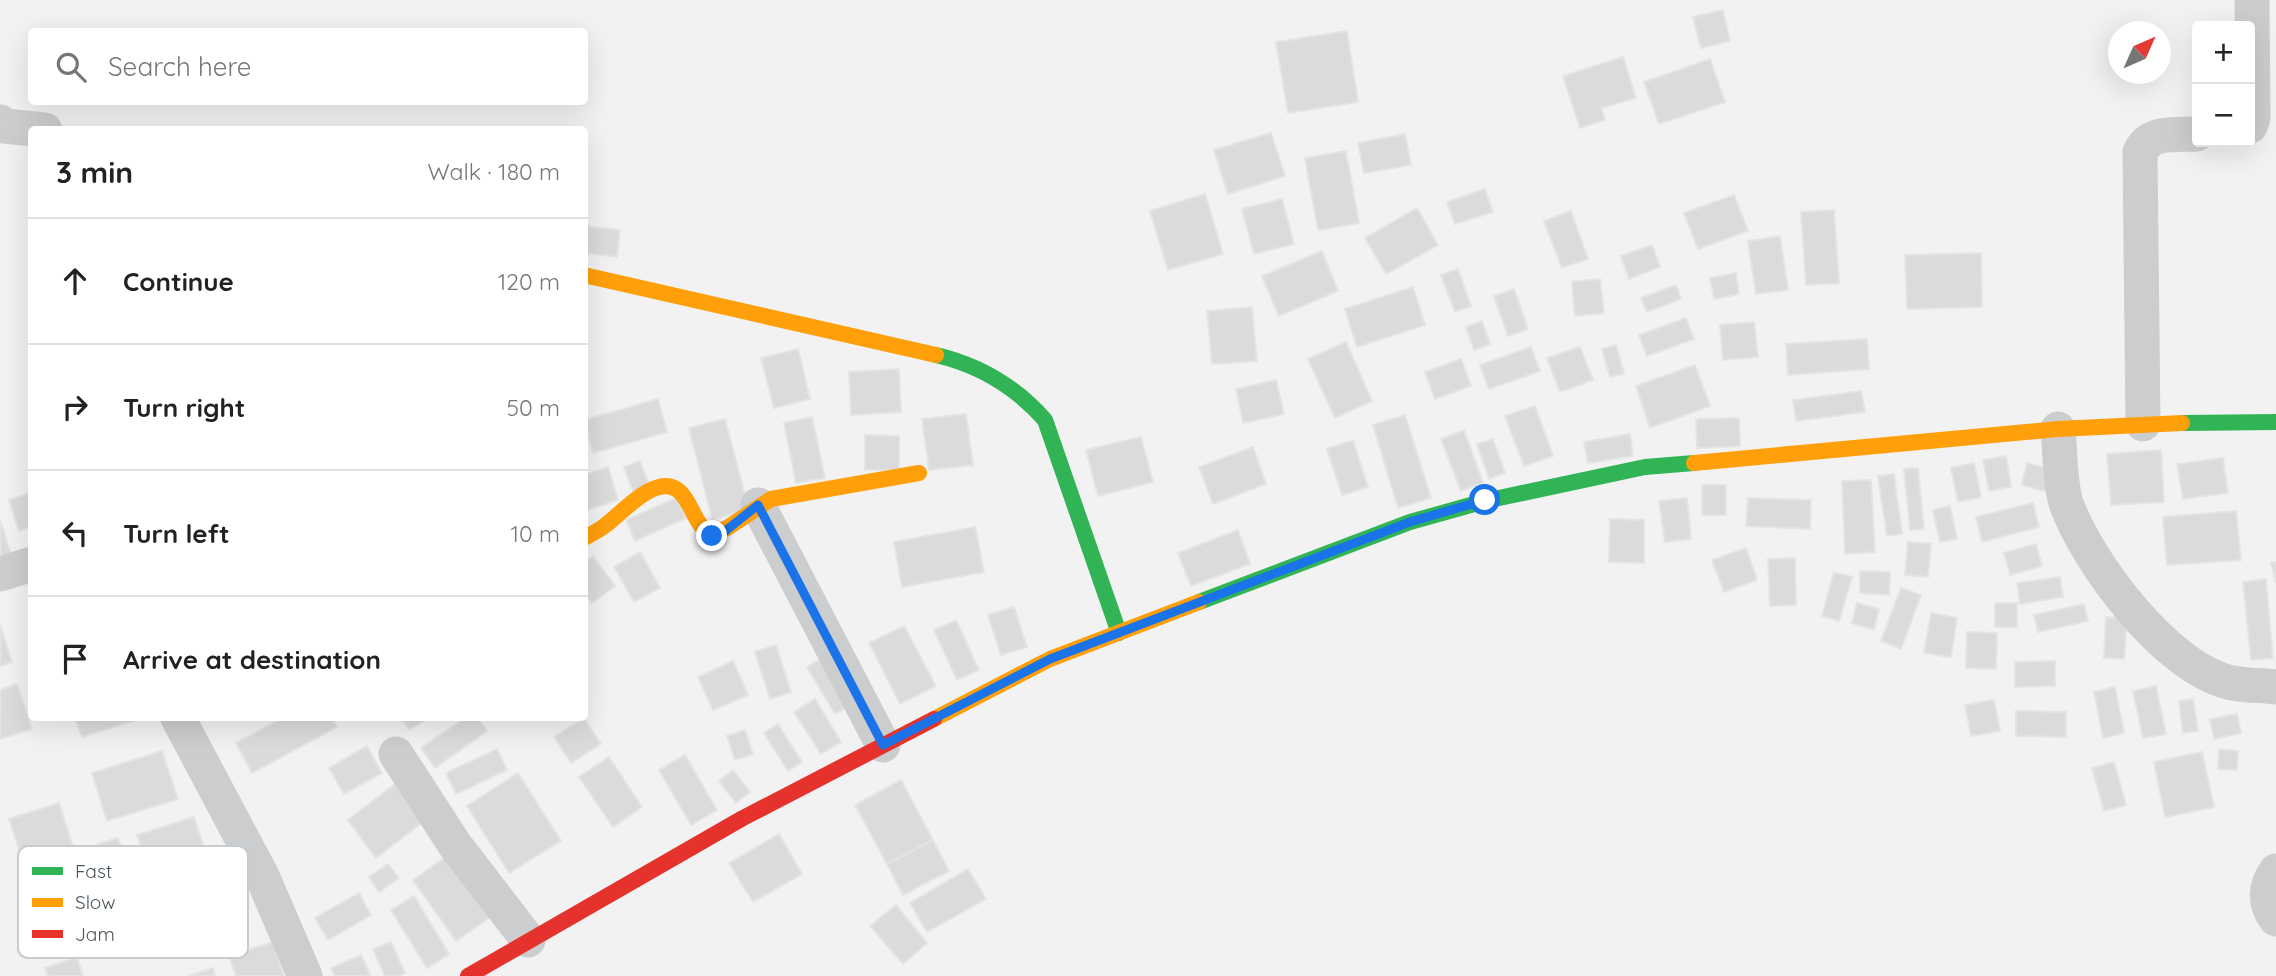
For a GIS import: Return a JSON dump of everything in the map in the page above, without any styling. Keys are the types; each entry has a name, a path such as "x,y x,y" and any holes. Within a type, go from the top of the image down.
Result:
{"street":[{"path":"2252,0 2253,84"},
{"path":"0,122 4,126 28,128"},
{"path":"2143,424 2140,152 2144,145 2155,137 2192,134"},
{"path":"588,276 960,361 996,376 1028,401 1045,420 1119,633"},
{"path":"467,976 743,818 1050,659 1410,522 1485,500 1645,467 2058,429 2143,424 2276,422"},
{"path":"2058,429 2065,501 2091,555 2129,607 2167,646 2197,668 2227,682 2276,687"},
{"path":"588,536 604,527 652,488 664,484 673,485 680,492 702,530 712,536 724,532 758,505 771,499 919,473"},
{"path":"758,505 883,745"},
{"path":"0,574 28,565"},
{"path":"180,721 246,846"},
{"path":"396,754 455,845 528,940"},
{"path":"248,850 306,976"},
{"path":"2276,871 2268,884 2267,901 2276,919"}],"building":[{"path":"1723,10 1730,41 1701,48 1693,17"},
{"path":"1347,31 1358,102 1288,113 1276,42"},
{"path":"1623,57 1636,98 1601,108 1605,120 1580,128 1563,76"},
{"path":"1710,59 1725,102 1659,124 1644,82"},
{"path":"1271,133 1285,176 1228,194 1214,150"},
{"path":"1405,134 1411,165 1364,173 1358,143"},
{"path":"1346,151 1359,223 1318,230 1305,158"},
{"path":"1485,189 1493,212 1455,224 1447,202"},
{"path":"1205,194 1223,254 1168,270 1150,211"},
{"path":"1734,195 1748,231 1698,249 1684,213"},
{"path":"1282,199 1294,244 1254,254 1242,209"},
{"path":"1417,208 1438,245 1386,274 1365,238"},
{"path":"1834,210 1839,283 1806,285 1801,212"},
{"path":"1571,211 1588,259 1562,268 1544,221"},
{"path":"588,226 620,230 617,257 588,253"},
{"path":"1780,236 1788,290 1756,294 1748,241"},
{"path":"1652,245 1660,267 1629,279 1621,256"},
{"path":"1322,251 1338,291 1279,316 1262,276"},
{"path":"1981,253 1982,307 1907,309 1905,255"},
{"path":"1458,269 1471,306 1455,312 1441,275"},
{"path":"1736,273 1739,294 1714,299 1710,278"},
{"path":"1600,279 1604,313 1575,316 1572,282"},
{"path":"1676,285 1681,299 1647,312 1641,298"},
{"path":"1413,287 1425,325 1357,347 1345,309"},
{"path":"1514,289 1528,329 1508,336 1494,296"},
{"path":"1252,307 1257,361 1212,364 1207,311"},
{"path":"1686,318 1694,339 1647,356 1639,335"},
{"path":"1482,321 1490,344 1474,350 1466,327"},
{"path":"1754,322 1758,357 1723,360 1720,325"},
{"path":"1867,339 1869,369 1788,375 1786,344"},
{"path":"1346,342 1372,401 1335,418 1308,359"},
{"path":"1616,345 1624,374 1610,377 1602,349"},
{"path":"1531,347 1540,371 1489,389 1480,365"},
{"path":"1580,347 1593,380 1560,392 1547,358"},
{"path":"798,349 810,399 774,408 761,358"},
{"path":"1461,359 1471,386 1435,399 1425,372"},
{"path":"1695,365 1710,406 1650,428 1636,386"},
{"path":"899,369 901,412 851,415 849,372"},
{"path":"1276,380 1284,414 1243,423 1236,389"},
{"path":"1861,391 1865,412 1796,421 1793,400"},
{"path":"658,399 667,432 593,453 588,435 588,419"},
{"path":"1535,406 1553,456 1524,466 1505,416"},
{"path":"966,414 973,465 929,470 922,419"},
{"path":"1405,415 1431,498 1398,508 1373,425"},
{"path":"812,417 825,478 796,483 784,423"},
{"path":"1739,418 1740,446 1697,448 1696,419"},
{"path":"725,419 749,510 712,519 689,428"},
{"path":"1464,430 1483,483 1461,491 1441,439"},
{"path":"1630,434 1633,456 1588,463 1584,442"},
{"path":"865,435 899,436 899,470 865,470"},
{"path":"1141,437 1153,482 1098,496 1086,450"},
{"path":"1493,439 1505,473 1489,479 1477,444"},
{"path":"1353,440 1368,487 1342,495 1327,449"},
{"path":"1253,447 1266,484 1213,504 1199,467"},
{"path":"2161,450 2164,502 2111,505 2107,454"},
{"path":"2006,456 2011,487 1989,491 1983,460"},
{"path":"2223,458 2228,493 2183,499 2177,464"},
{"path":"640,461 650,487 634,494 624,467"},
{"path":"1974,463 1981,497 1958,502 1951,468"},
{"path":"2027,463 2050,469 2045,491 2022,485"},
{"path":"608,467 618,500 588,510 588,474"},
{"path":"1918,468 1924,529 1910,530 1904,469"},
{"path":"1894,474 1902,534 1887,536 1878,476"},
{"path":"1871,480 1875,552 1845,554 1842,481"},
{"path":"1702,485 1726,485 1726,515 1702,515"},
{"path":"28,493 28,528 19,531 9,500"},
{"path":"676,498 686,518 635,541 626,520"},
{"path":"1687,498 1691,539 1665,542 1659,501"},
{"path":"1748,498 1811,500 1810,529 1746,526"},
{"path":"2033,503 2039,527 1982,542 1976,517"},
{"path":"1950,506 1957,539 1940,542 1933,510"},
{"path":"2236,511 2241,560 2167,565 2163,517"},
{"path":"1610,519 1644,520 1644,563 1609,562"},
{"path":"0,520 11,554 0,558"},
{"path":"975,527 984,572 902,587 894,542"},
{"path":"1238,530 1250,564 1191,586 1178,553"},
{"path":"1908,542 1931,544 1928,577 1905,575"},
{"path":"2036,544 2042,566 2010,575 2004,553"},
{"path":"1746,548 1757,580 1724,592 1712,560"},
{"path":"640,552 660,588 634,602 614,567"},
{"path":"593,556 615,586 592,603 588,598 588,559"},
{"path":"1795,558 1796,605 1770,606 1768,559"},
{"path":"2276,562 2276,583 2271,563"},
{"path":"1860,571 1890,572 1889,595 1860,593"},
{"path":"1834,572 1852,577 1839,621 1822,616"},
{"path":"2060,577 2063,597 2020,604 2017,583"},
{"path":"2266,579 2273,658 2251,660 2243,582"},
{"path":"1901,588 1921,595 1901,649 1881,641"},
{"path":"1857,603 1879,609 1874,630 1852,623"},
{"path":"1995,603 2017,603 2017,627 1995,627"},
{"path":"2084,604 2088,621 2038,632 2034,615"},
{"path":"1014,607 1027,647 1001,655 988,615"},
{"path":"1931,613 1957,618 1951,657 1924,653"},
{"path":"2106,617 2127,618 2124,659 2104,658"},
{"path":"956,620 979,670 957,680 934,630"},
{"path":"0,625 12,662 0,666"},
{"path":"904,626 936,686 900,704 869,643"},
{"path":"1967,632 1997,633 1996,669 1966,668"},
{"path":"776,645 791,692 770,699 755,652"},
{"path":"826,656 855,703 835,714 807,667"},
{"path":"733,661 748,695 713,710 698,677"},
{"path":"2055,661 2055,686 2015,687 2015,662"},
{"path":"17,684 32,729 0,739 0,690"},
{"path":"2156,686 2166,734 2143,738 2133,691"},
{"path":"2115,687 2124,733 2103,738 2094,692"},
{"path":"815,699 841,742 821,754 794,712"},
{"path":"2193,699 2198,731 2183,733 2179,701"},
{"path":"1994,700 2000,731 1971,736 1965,705"},
{"path":"2016,711 2066,712 2066,737 2016,736"},
{"path":"2237,714 2241,733 2214,739 2210,719"},
{"path":"76,721 133,721 82,737"},
{"path":"277,721 333,721 337,727 252,773 236,743"},
{"path":"403,721 423,721 409,730"},
{"path":"461,721 480,721 487,731 435,768 421,748"},
{"path":"579,721 586,721 601,744 571,763 554,737"},
{"path":"778,724 802,762 788,771 764,733"},
{"path":"745,730 753,754 735,760 727,736"},
{"path":"367,746 382,773 344,794 329,768"},
{"path":"497,749 507,770 456,794 446,773"},
{"path":"2219,749 2238,751 2237,770 2218,769"},
{"path":"162,751 178,799 107,821 92,773"},
{"path":"2202,752 2214,807 2165,817 2154,762"},
{"path":"685,755 717,810 691,825 659,770"},
{"path":"609,757 642,807 613,827 579,777"},
{"path":"2114,762 2126,805 2104,811 2092,768"},
{"path":"733,770 750,792 736,803 719,781"},
{"path":"518,773 561,841 509,873 467,806"},
{"path":"901,780 933,840 887,864 855,805"},
{"path":"395,784 424,821 376,858 348,820"},
{"path":"59,803 73,846 18,846 9,819"},
{"path":"194,817 204,846 141,846 137,835"},
{"path":"779,834 802,874 753,902 729,863"},
{"path":"118,838 121,846 99,846 98,844"},
{"path":"933,840 949,871 903,895 887,864"},
{"path":"447,856 490,917 456,941 413,880"},
{"path":"388,864 399,878 379,892 369,877"},
{"path":"968,869 986,899 927,932 910,903"},
{"path":"359,893 371,915 328,940 315,918"},
{"path":"414,896 449,954 427,968 391,910"},
{"path":"896,905 927,943 903,964 870,926"},
{"path":"273,942 284,976 236,976 230,958 248,958 248,950"},
{"path":"391,942 405,973 399,976 385,976 373,949"},
{"path":"361,955 371,976 335,976 331,968"},
{"path":"77,958 83,976 48,976 45,968"},
{"path":"213,968 215,976 188,976"}],"traffic: fast":[{"path":"936,355 981,371 1009,387 1045,420 1119,633"},
{"path":"2182,423 2276,422"},
{"path":"1199,602 1410,522 1485,501 1645,467 1694,463"}],"traffic: slow":[{"path":"588,276 936,355"},
{"path":"1694,463 2058,429 2182,423"},
{"path":"588,536 641,496 662,486 680,492 705,531 711,535 727,528 771,499 919,473"},
{"path":"934,719 1050,659 1199,602"}],"traffic: jam":[{"path":"468,976 743,818 934,719"}],"route":[{"path":"712,536 724,532 758,505 883,745 1050,659 1410,522 1485,500"}]}
